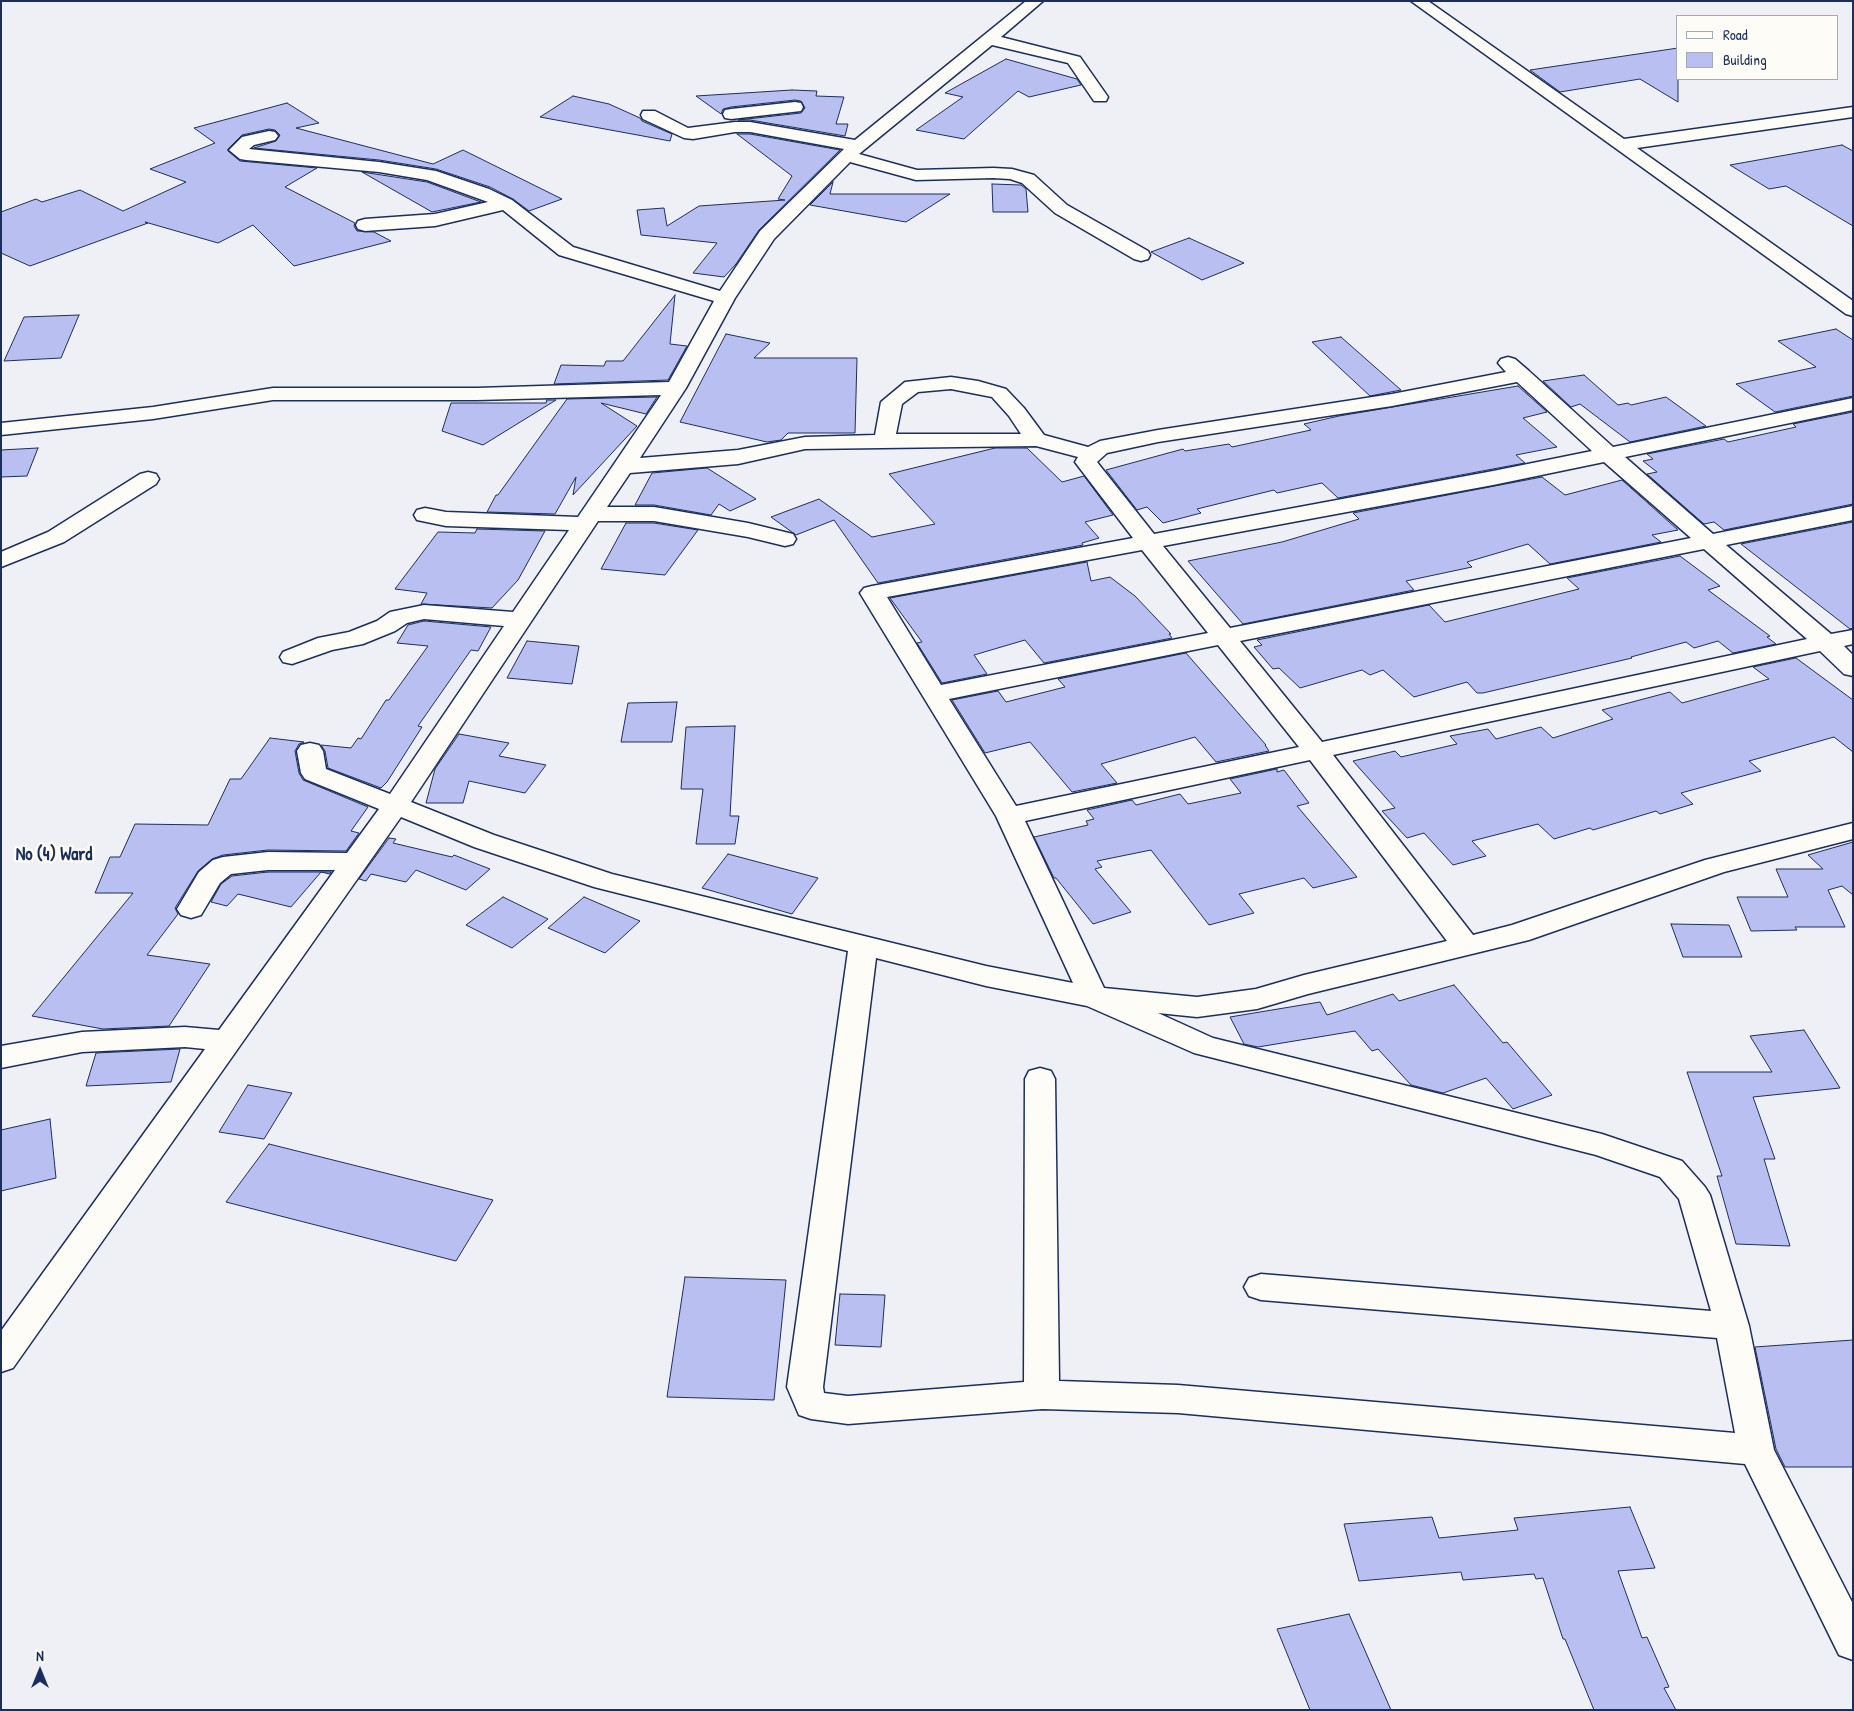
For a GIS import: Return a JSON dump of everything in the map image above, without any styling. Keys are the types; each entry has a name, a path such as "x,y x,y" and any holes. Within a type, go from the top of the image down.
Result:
{"street":[{"path":"1,1358 395,806 676,388 725,298 767,235 851,151 1036,1"},
{"path":"1418,1 1853,310"},
{"path":"989,39 1074,60 1100,97"},
{"path":"725,96 733,121"},
{"path":"649,116 684,134 694,134 733,121 795,107"},
{"path":"1622,145 1853,112"},
{"path":"733,121 851,151 916,175 993,173 1028,179 1061,208 1141,255"},
{"path":"269,136 248,141 238,150 246,155 379,167 430,175 483,193 506,204 566,250 616,267 725,298"},
{"path":"365,225 435,220 506,204"},
{"path":"1466,946 1316,751 1086,462 1090,454 1100,448 1158,436 1392,400 1514,368 1608,455 1826,643 1853,669"},
{"path":"884,441 892,402 912,386 951,383 978,386 999,393 1017,412 1036,440"},
{"path":"1,429 153,413 274,394 478,394 676,388"},
{"path":"1853,404 1608,455 872,593 1009,816 1094,997 1206,1046 1602,1145 1671,1169 1694,1195 1732,1326 1756,1450 1853,1643"},
{"path":"623,468 666,462 738,458 806,443 1036,440 1090,454"},
{"path":"1,560 56,536 148,479"},
{"path":"934,694 1853,513"},
{"path":"425,515 446,519 589,519 654,514 748,530 785,539"},
{"path":"292,657 327,643 354,639 386,626 399,617 424,612 521,620"},
{"path":"1009,816 1853,637"},
{"path":"310,751 314,773 484,841 604,881 986,976 1094,997 1197,1007 1257,999 1304,985 1519,933 1715,866 1853,831"},
{"path":"191,909 209,878 223,866 268,861 355,862"},
{"path":"863,945 805,1387 811,1405 848,1410 1042,1395 1178,1399 1756,1450"},
{"path":"1,1057 82,1042 185,1037 226,1041"},
{"path":"1040,1079 1042,1395"},
{"path":"1260,1287 1732,1326"}],"building":[{"path":"1676,48 1678,102 1640,79 1560,92 1530,70"},
{"path":"1006,59 1077,79 1081,85 1029,97 1018,91 964,139 916,130 963,97 945,93"},
{"path":"792,90 817,91 816,96 844,97 836,124 848,124 845,136 750,120 738,120 801,113 805,108 801,101 795,100 731,107 723,109 721,114 696,96"},
{"path":"573,96 609,104 640,118 642,121 672,134 670,141 540,117"},
{"path":"287,103 319,123 296,128 433,164 463,150 562,199 529,211 513,199 490,187 436,169 379,160 254,148 276,141 280,135 275,130 269,129 242,135 228,151 240,161 317,168 285,187 355,223 354,226 357,231 374,232 391,241 294,266 253,225 218,243 145,222 148,223 30,266 1,253 1,212 36,199 42,202 80,190 123,211 186,182 150,169 215,143 194,128"},
{"path":"737,134 750,134 840,150 759,230 736,264 724,277 693,273 717,243 641,235 637,210 664,208 667,226 699,206 785,200 778,199 792,176"},
{"path":"1842,145 1853,151 1853,226 1786,186 1769,189 1730,165"},
{"path":"362,172 427,182 481,202 432,212"},
{"path":"833,182 830,194 950,194 906,222 810,205"},
{"path":"992,184 1021,185 1026,189 1028,212 993,212"},
{"path":"1189,238 1244,263 1202,280 1151,252"},
{"path":"675,295 670,344 687,346 668,380 554,384 561,365 604,366 606,361 623,361"},
{"path":"79,315 61,358 4,361 24,317"},
{"path":"1836,329 1853,340 1853,396 1775,412 1736,384 1816,367 1778,341"},
{"path":"726,334 770,343 754,358 857,358 855,433 788,433 781,440 767,442 680,422"},
{"path":"1341,337 1401,390 1370,396 1312,342"},
{"path":"1584,375 1618,405 1628,403 1631,405 1666,397 1706,426 1630,442 1580,404 1571,407 1543,381"},
{"path":"1518,386 1547,412 1523,418 1557,447 1516,455 1525,463 1338,498 1322,483 1277,493 1274,490 1197,509 1201,513 1163,523 1147,507 1137,510 1106,470 1183,449 1185,451 1229,444 1232,447 1311,430 1304,424 1339,416"},
{"path":"657,397 646,414 601,403 637,426 573,495 576,477 555,514 487,512 496,495 498,495 567,399"},
{"path":"547,400 556,400 483,445 442,431 451,403 546,403"},
{"path":"1853,412 1853,504 1724,530 1714,522 1704,524 1647,474 1657,472 1643,461 1653,459 1647,454 1724,439 1728,442 1796,427 1793,424"},
{"path":"38,448 27,476 1,477 1,450"},
{"path":"995,448 1027,448 1062,482 1084,476 1113,515 1085,522 1099,538 1082,543 1083,545 878,583 834,520 796,535 771,517 819,499 872,537 935,524 889,474"},
{"path":"707,468 756,499 730,511 719,504 711,515 654,505 635,505 652,473"},
{"path":"1542,477 1565,495 1622,480 1678,530 1652,535 1661,542 1550,564 1528,544 1467,562 1472,567 1406,581 1414,590 1243,624 1188,561 1282,542 1359,519 1353,513"},
{"path":"1853,522 1853,628 1850,629 1741,544"},
{"path":"626,523 654,523 698,530 665,575 601,569"},
{"path":"477,529 545,531 518,580 492,608 421,604 427,593 395,589 438,532 475,533"},
{"path":"1680,556 1720,586 1708,590 1770,636 1767,637 1776,644 1733,653 1718,641 1694,648 1686,642 1632,658 1483,693 1477,693 1467,682 1414,697 1383,670 1370,675 1362,670 1300,688 1279,668 1273,669 1254,647 1262,645 1257,640 1429,605 1445,622 1579,589 1567,578"},
{"path":"1087,562 1091,581 1110,577 1135,596 1171,634 1169,634 1172,638 1044,663 1025,640 974,655 987,674 942,683 917,643 922,642 890,598"},
{"path":"424,621 491,627 478,651 471,650 418,726 422,727 387,782 381,788 328,768 325,751 321,745 351,748 358,738 361,739 386,700 389,700 428,646 397,643 408,625"},
{"path":"527,641 579,646 572,684 507,678"},
{"path":"1186,653 1266,745 1269,751 1216,762 1195,737 1101,764 1117,783 1072,792 1030,742 985,753 952,700 998,691 1006,702 1065,687 1058,679"},
{"path":"1796,658 1853,700 1853,752 1834,737 1749,761 1761,771 1681,793 1693,804 1660,814 1656,811 1593,830 1590,828 1554,839 1538,824 1472,841 1486,856 1453,865 1424,833 1407,838 1382,811 1395,808 1353,761 1395,751 1401,757 1457,744 1450,736 1488,729 1496,739 1541,727 1553,738 1613,719 1602,710 1670,692 1682,703 1769,679 1753,667"},
{"path":"677,702 672,742 621,742 628,703"},
{"path":"735,726 730,816 739,816 735,844 696,844 703,789 681,789 686,727"},
{"path":"459,734 509,743 499,756 546,765 525,793 469,781 463,803 426,803 435,769"},
{"path":"270,738 304,742 299,744 295,751 299,773 303,780 368,807 351,831 359,833 346,851 268,850 223,855 212,859 198,871 175,908 178,914 147,955 210,964 169,1026 103,1029 32,1016 133,893 95,893 110,857 120,857 135,824 208,825 230,779 241,779"},
{"path":"1277,769 1277,772 1284,770 1309,803 1297,806 1357,877 1313,888 1304,878 1239,894 1254,913 1209,925 1151,850 1097,861 1102,867 1095,869 1131,912 1093,924 1056,878 1054,878 1034,837 1088,825 1086,821 1094,819 1087,810 1132,800 1136,805 1180,794 1188,804 1241,793 1230,779"},
{"path":"389,838 396,839 393,843 452,857 454,855 490,869 466,890 416,870 406,882 371,874 366,881 359,879"},
{"path":"1853,842 1853,895 1842,886 1828,890 1845,927 1795,927 1797,930 1751,931 1737,897 1788,897 1776,869 1823,869 1808,855"},
{"path":"728,854 818,878 792,914 702,888"},
{"path":"268,872 321,872 291,907 238,894 227,906 211,902 221,884 232,876"},
{"path":"503,897 548,919 512,948 466,925"},
{"path":"584,897 640,921 605,953 548,928"},
{"path":"1671,924 1729,925 1742,957 1683,957"},
{"path":"1454,985 1503,1043 1507,1042 1552,1095 1513,1109 1486,1078 1443,1093 1411,1085 1378,1049 1372,1051 1355,1031 1258,1047 1244,1044 1230,1017 1320,1002 1327,1015 1393,994 1399,1001"},
{"path":"1804,1030 1840,1088 1753,1097 1775,1159 1764,1159 1790,1246 1736,1244 1717,1176 1722,1176 1687,1072 1772,1072 1750,1036"},
{"path":"180,1049 171,1082 86,1086 96,1053"},
{"path":"248,1085 292,1093 264,1139 219,1132"},
{"path":"50,1119 56,1178 1,1191 1,1130"},
{"path":"269,1144 493,1200 456,1261 226,1202"},
{"path":"685,1277 786,1280 774,1400 667,1397"},
{"path":"840,1294 885,1295 881,1347 835,1345"},
{"path":"1853,1340 1853,1467 1785,1467 1776,1449 1755,1347"},
{"path":"1630,1507 1655,1568 1618,1571 1642,1638 1647,1637 1669,1687 1664,1688 1676,1710 1594,1710 1565,1639 1563,1639 1543,1578 1536,1579 1534,1574 1463,1580 1461,1572 1359,1581 1344,1524 1432,1517 1439,1538 1518,1530 1514,1518"},
{"path":"1349,1614 1391,1710 1310,1710 1277,1629"}],"district":[{"name":"No (4) Ward","path":"54,855"}]}
